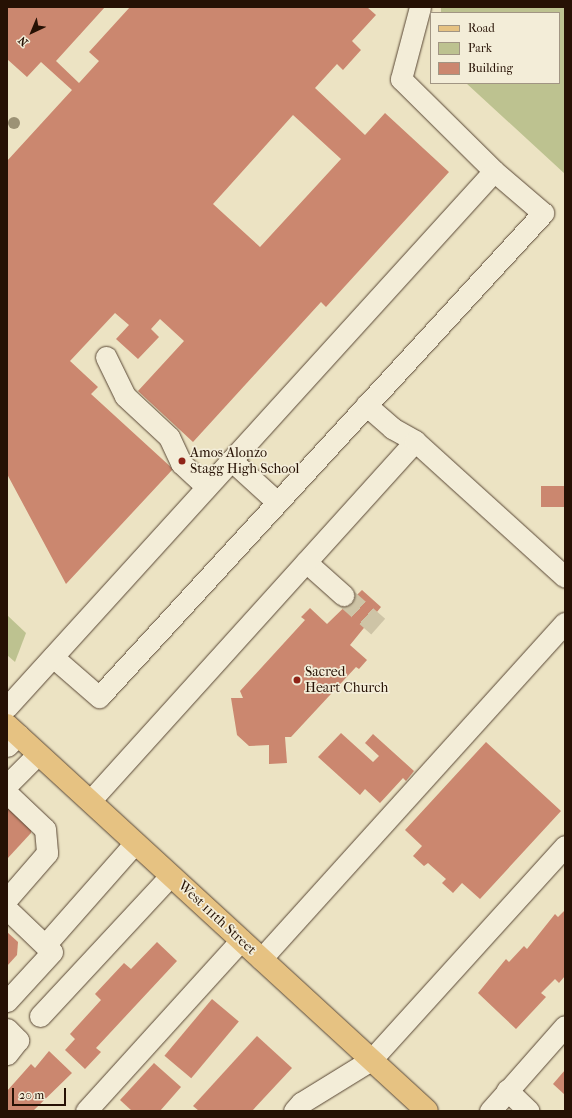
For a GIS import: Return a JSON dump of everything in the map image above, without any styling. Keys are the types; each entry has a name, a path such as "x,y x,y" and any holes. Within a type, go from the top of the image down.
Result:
{"main road":[{"name":"West 111th Street","path":"11,735 38,754 427,1111"}],"street":[{"path":"53,657 99,697 542,213 494,171 401,79 420,7"},
{"path":"7,707 494,171"},
{"path":"106,357 125,396 169,436 181,463 207,487"},
{"path":"366,405 392,428 415,441 565,577"},
{"path":"90,801 415,441"},
{"path":"231,460 277,502"},
{"path":"302,566 343,595"},
{"path":"261,959 565,623"},
{"path":"7,785 38,754"},
{"path":"7,793 45,829 47,853 7,899"},
{"path":"45,945 135,843"},
{"path":"294,1111 301,1103 371,1060 565,846"},
{"path":"40,1016 171,875"},
{"path":"7,909 52,952 7,1001"},
{"path":"86,1111 241,940"},
{"path":"490,1111 565,1026"},
{"path":"7,1029 18,1040 7,1054"},
{"path":"507,1090 529,1111"}],"green space":[{"path":"441,7 565,7 565,174 467,84 560,84 560,12 441,12"},
{"path":"7,615 26,633 15,662 7,655"}],"building":[{"path":"7,7 105,7 56,61 79,83 99,61 89,52 130,7 367,7 376,15 352,41 361,50 343,70 337,64 315,88 365,135 385,113 449,172 326,307 321,302 193,442 138,391 184,341 160,319 151,329 159,337 138,359 116,339 129,325 115,313 70,361 98,387 91,394 173,469 66,584 7,474 7,161 72,90 41,62 27,77 7,59","holes":["293,115 341,159 260,247 213,204"]},
{"path":"541,486 565,486 565,507 541,507"},
{"name":"Sacred Heart Church","path":"362,590 381,607 350,645 367,660 359,669 356,667 291,737 285,737 287,763 269,764 269,745 249,746 237,735 231,698 243,698 240,691 305,620 301,617 310,608 327,624"},
{"path":"341,733 373,762 379,756 365,743 373,734 414,771 406,781 403,778 380,803 365,789 360,795 318,757"},
{"path":"486,742 561,811 480,899 462,883 453,893 442,883 446,879 428,863 424,866 413,856 422,846 405,830"},
{"path":"7,801 31,824 31,833 7,859"},
{"path":"565,910 565,976 559,983 555,979 541,993 546,997 516,1029 478,993 506,959 509,962 524,946 527,949 555,914 558,917"},
{"path":"7,932 18,942 17,955 7,966"},
{"path":"157,942 177,961 96,1048 101,1052 85,1069 65,1050 75,1039 70,1034 101,1000 95,994 124,963 131,969"},
{"path":"212,999 239,1021 191,1078 164,1056"},
{"path":"257,1036 292,1068 252,1111 199,1111 193,1106"},
{"path":"49,1051 72,1073 33,1111 7,1111 7,1091 31,1064 35,1068"},
{"path":"154,1063 181,1087 160,1111 132,1111 120,1100"},
{"path":"565,1070 565,1095 553,1084"}],"tunnel":[{"path":"343,595 378,626"}],"place":[{"name":"Amos Alonzo Stagg High School","path":"182,461"},
{"name":"Sacred Heart Church","path":"297,680"}]}
